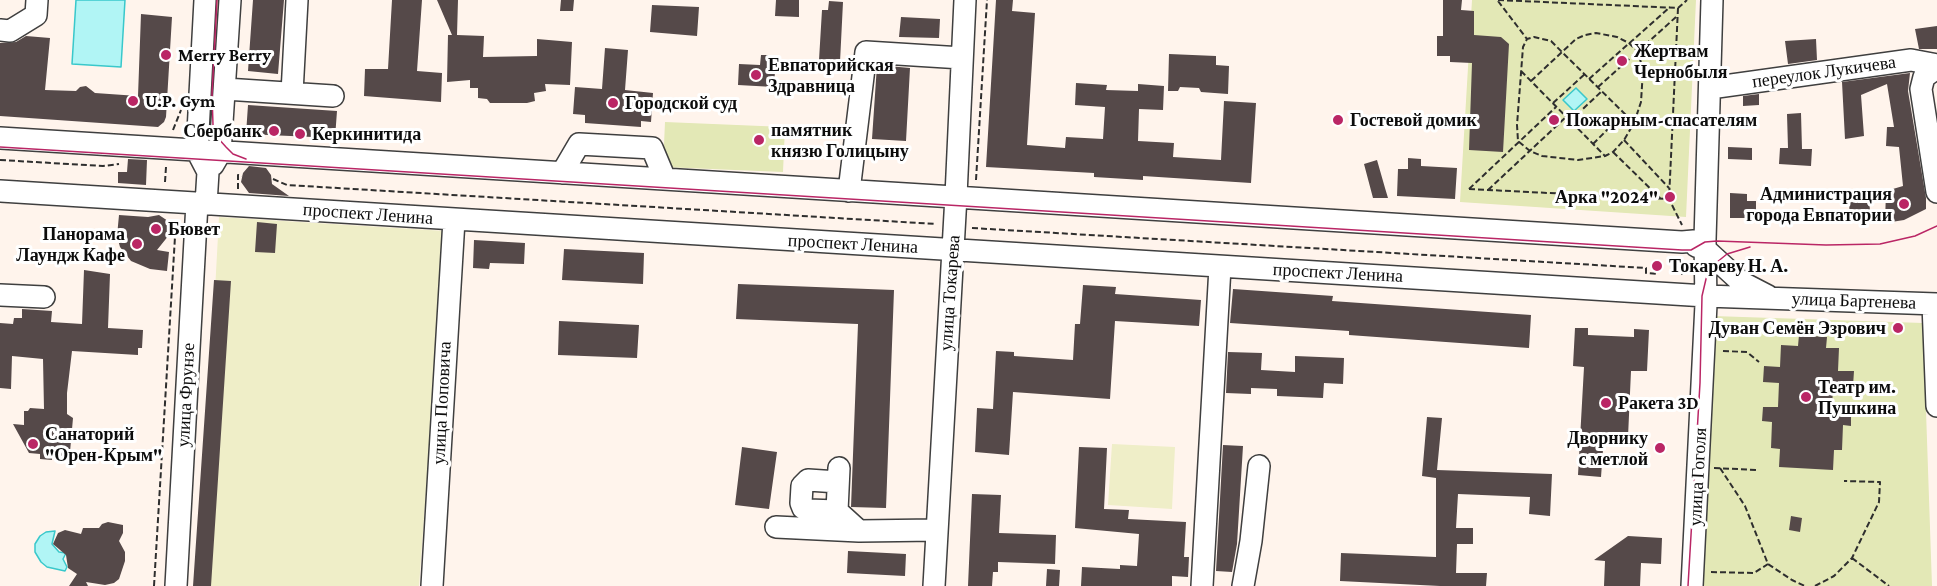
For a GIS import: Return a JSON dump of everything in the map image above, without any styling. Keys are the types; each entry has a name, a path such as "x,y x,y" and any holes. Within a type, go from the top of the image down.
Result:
{"street":[{"path":"0,30 10,31 36,15 37,0"},
{"path":"205,0 197,151 208,171 220,153 230,0"},
{"path":"292,93 297,0"},
{"name":"улица Токарева","path":"934,586 936,530 966,197 962,58 965,0"},
{"path":"1705,245 1712,0"},
{"path":"849,190 866,52 962,58"},
{"name":"переулок Лукичева","path":"1710,88 1911,60 1937,66"},
{"path":"1937,66 1924,77 1921,89 1937,192"},
{"path":"225,89 333,96"},
{"path":"0,138 1682,242 1705,245 1741,282 1772,298"},
{"path":"561,173 579,144 652,148 665,179"},
{"name":"улица Фрунзе","path":"176,586 201,204 208,171"},
{"name":"проспект Ленина","path":"0,191 170,210 201,204 238,206 1220,267 1772,298"},
{"name":"улица Поповича","path":"432,586 454,220"},
{"name":"улица Гоголя","path":"1699,579 1706,296 1705,245"},
{"path":"1202,586 1220,267"},
{"path":"0,295 44,297"},
{"name":"улица Бартенева","path":"1772,298 1935,304"},
{"path":"1935,304 1937,406"},
{"path":"1243,586 1251,541 1259,466"},
{"path":"837,512 838,475 808,480 802,486 801,504 803,508 837,512 859,531"},
{"path":"776,527 859,531 936,530"}],"path":[{"path":"966,197 987,0"},
{"path":"1498,0 1678,8"},
{"path":"1498,0 1527,39"},
{"path":"1556,107 1469,189 1668,199 1678,8 1687,0"},
{"path":"1589,79 1670,7"},
{"path":"1598,87 1678,16"},
{"path":"1527,39 1523,47 1517,125 1518,141 1542,156 1578,160 1605,156 1613,152 1624,140 1634,123 1643,88 1643,70 1638,52 1629,43 1617,37 1596,33 1576,39 1531,81"},
{"path":"1527,39 1543,37 1551,41 1634,123"},
{"path":"1521,71 1605,156"},
{"path":"1552,103 1585,74"},
{"path":"1570,121 1602,91"},
{"path":"1593,144 1624,113"},
{"path":"1488,190 1566,117"},
{"path":"1624,140 1669,188"},
{"path":"1613,152 1660,199"},
{"path":"0,160 103,166 118,166 122,161"},
{"path":"154,586 170,210 166,160"},
{"path":"238,206 238,175 242,176"},
{"path":"962,251 973,228"},
{"path":"1717,350 1747,352 1759,362"},
{"path":"1711,468 1758,470"},
{"path":"1720,468 1745,506 1768,564 1805,586"},
{"path":"1815,586 1834,576 1852,558 1879,502 1880,482 1844,481"},
{"path":"1852,558 1889,586"},
{"path":"1699,579 1754,573 1768,564"}],"green space":[{"path":"212,0 221,0 214,124 205,122"},
{"path":"1472,0 1696,0 1686,217 1460,202"},
{"path":"665,122 785,127 783,172 663,167"},
{"path":"219,217 445,231 419,586 199,586"},
{"path":"1713,316 1923,323 1932,586 1700,586"},
{"path":"1112,444 1175,447 1172,509 1108,505"}],"water":[{"path":"76,0 125,0 121,67 72,64"},
{"path":"1576,88 1587,99 1574,111 1563,100"},
{"path":"55,531 52,544 59,552 66,553 63,559 67,567 65,571 47,567 35,552 35,544 40,536 46,532"}],"building":[{"path":"253,0 284,0 278,74 248,71"},
{"path":"392,0 422,0 417,71 442,73 441,102 364,96 365,69 388,69"},
{"path":"437,0 458,0 457,35 484,36 483,57 537,56 537,39 572,42 570,85 545,84 546,91 534,93 535,101 527,103 490,103 487,99 478,98 478,88 470,88 470,80 447,82 448,35 452,35"},
{"path":"561,0 574,0 573,11 560,11"},
{"path":"776,0 799,0 799,17 775,16"},
{"path":"996,0 1013,0 1012,11 1035,13 1027,145 1065,148 1066,137 1103,139 1105,107 1075,105 1076,83 1107,85 1106,90 1138,91 1138,84 1164,86 1163,110 1139,109 1138,141 1174,143 1173,157 1221,160 1224,101 1256,103 1251,183 1143,176 1143,180 1094,177 1094,173 986,167"},
{"path":"1443,0 1462,0 1461,10 1474,11 1474,35 1501,37 1509,44 1503,152 1469,150 1472,63 1450,62 1450,56 1437,56 1437,36 1443,36"},
{"path":"829,1 843,2 840,62 819,60 822,10 828,10"},
{"path":"652,5 699,7 697,36 650,32"},
{"path":"141,14 172,17 166,117 158,127 0,116 0,43 16,42 26,36 50,38 45,90 76,91 86,86 95,93 138,96"},
{"path":"901,17 940,19 939,38 899,37"},
{"path":"1937,26 1937,49 1919,49 1915,29"},
{"path":"1816,39 1817,60 1788,64 1785,41"},
{"name":"Городской суд","path":"605,48 628,50 625,90 653,93 651,122 641,121 641,127 585,123 585,115 573,114 575,87 602,89"},
{"path":"1169,54 1216,56 1216,65 1229,66 1228,94 1201,92 1199,88 1180,87 1178,91 1168,91"},
{"name":"Евпаторийская Здравница","path":"761,55 776,55 774,87 738,85 739,64 760,65"},
{"path":"877,65 910,68 906,141 872,139"},
{"path":"1910,73 1908,91 1926,209 1904,220 1885,223 1886,191 1903,186 1899,147 1886,146 1887,127 1894,127 1887,84 1861,95 1864,136 1845,139 1842,82"},
{"path":"1759,94 1759,105 1743,106 1743,96"},
{"path":"248,105 337,111 335,138 246,134"},
{"path":"1801,113 1802,149 1812,149 1811,166 1779,164 1780,148 1788,148 1787,114"},
{"path":"1728,147 1752,148 1752,160 1728,159"},
{"path":"1408,158 1421,159 1421,166 1457,168 1455,199 1397,196 1398,169 1408,169"},
{"path":"128,159 147,160 146,185 118,183 118,172 127,172"},
{"path":"1377,160 1388,198 1373,198 1364,164"},
{"path":"249,166 266,168 271,175 272,184 289,196 249,193 241,182 243,173"},
{"path":"1730,193 1747,194 1747,201 1756,201 1756,218 1730,218"},
{"path":"1869,199 1871,223 1850,223 1849,200"},
{"path":"119,215 148,217 159,215 168,221 169,235 157,250 169,252 167,271 150,269 131,261 120,247 117,236"},
{"path":"257,222 277,224 275,253 255,252"},
{"path":"474,240 525,243 524,264 490,263 489,269 473,268"},
{"path":"564,249 644,253 643,284 562,280"},
{"path":"84,270 110,274 108,328 143,330 142,348 138,348 138,355 72,351 67,393 67,414 73,418 70,452 64,452 63,456 52,455 52,460 40,459 40,454 29,453 13,424 24,425 24,411 30,408 44,409 43,359 12,356 11,389 0,388 0,323 13,324 14,318 22,318 22,309 52,311 51,322 82,324"},
{"path":"214,280 231,281 211,586 193,586"},
{"path":"738,284 894,290 886,508 851,507 858,324 736,319"},
{"path":"1083,285 1116,287 1115,294 1201,300 1199,326 1115,321 1110,399 1013,392 1009,455 975,452 977,408 993,409 996,351 1014,352 1014,356 1073,360 1075,324 1080,324"},
{"path":"1233,289 1333,296 1332,301 1531,315 1529,348 1349,335 1349,331 1230,323"},
{"path":"559,321 639,325 637,358 558,355"},
{"name":"Ракета 3D","path":"1575,328 1588,328 1588,335 1634,337 1634,329 1649,330 1647,371 1631,371 1628,437 1604,436 1601,477 1578,475 1584,367 1573,366"},
{"name":"Театр им. Пушкина","path":"1799,335 1827,337 1826,348 1839,348 1838,371 1854,371 1853,386 1833,386 1832,410 1851,411 1851,426 1843,425 1842,450 1834,450 1833,470 1779,467 1780,449 1771,448 1772,422 1762,421 1763,407 1778,407 1779,383 1763,382 1764,366 1780,367 1781,345 1798,346"},
{"path":"1228,352 1262,353 1261,370 1295,372 1295,356 1344,358 1343,384 1324,383 1323,398 1277,396 1277,389 1251,388 1251,394 1226,393"},
{"path":"1427,417 1442,418 1437,470 1552,474 1550,516 1529,514 1530,497 1458,494 1456,528 1473,528 1473,544 1457,544 1456,573 1487,573 1486,586 1340,581 1341,553 1436,557 1436,478 1422,476"},
{"path":"1223,445 1243,446 1237,544 1232,572 1216,571"},
{"path":"742,447 777,452 769,509 735,505"},
{"path":"1079,447 1107,448 1104,509 1129,510 1128,519 1186,522 1184,557 1189,557 1188,577 1172,576 1172,586 1081,586 1082,567 1120,569 1120,565 1137,566 1139,534 1075,528"},
{"path":"972,494 1001,495 999,533 1056,535 1055,564 998,562 998,572 993,572 992,586 968,586"},
{"path":"1791,516 1802,518 1800,532 1789,530"},
{"path":"108,522 123,525 123,533 119,541 125,552 125,561 119,579 105,585 86,582 88,586 69,586 77,574 68,568 66,555 53,544 58,533 65,530 81,534 83,528 99,528"},
{"path":"1628,536 1662,538 1661,564 1641,563 1640,586 1604,586 1605,561 1594,560"},
{"path":"848,551 906,554 905,576 847,573"},
{"path":"1047,569 1060,570 1059,586 1046,586"}],"tram line":[{"path":"217,0 212,94 213,125 217,137 226,147 233,154 246,159"},
{"path":"0,147 1682,250 1691,250 1705,242 1717,241 1826,245 1880,244 1915,236 1937,226"},
{"path":"1688,586 1700,383 1702,296 1711,267 1727,254 1750,247"}],"place":[{"name":"Merry Berry","path":"166,55"},
{"name":"Жертвам Чернобыля","path":"1622,61"},
{"name":"Евпаторийская Здравница","path":"756,75"},
{"name":"U.P. Gym","path":"133,101"},
{"name":"Городской суд","path":"613,103"},
{"name":"Гостевой домик","path":"1338,120"},
{"name":"Пожарным-спасателям","path":"1554,120"},
{"name":"Сбербанк","path":"274,131"},
{"name":"Керкинитида","path":"300,134"},
{"name":"памятник князю Голицыну","path":"759,140"},
{"name":"Арка \"2024\"","path":"1670,197"},
{"name":"Администрация города Евпатории","path":"1904,204"},
{"name":"Бювет","path":"156,229"},
{"name":"Панорама Лаундж Кафе","path":"137,244"},
{"name":"Токареву Н. А.","path":"1657,266"},
{"name":"Дуван Семён Эзрович","path":"1898,328"},
{"name":"Театр им. Пушкина","path":"1806,397"},
{"name":"Ракета 3D","path":"1606,403"},
{"name":"Санаторий \"Орен-Крым\"","path":"33,444"},
{"name":"Дворнику с метлой","path":"1660,448"}]}
